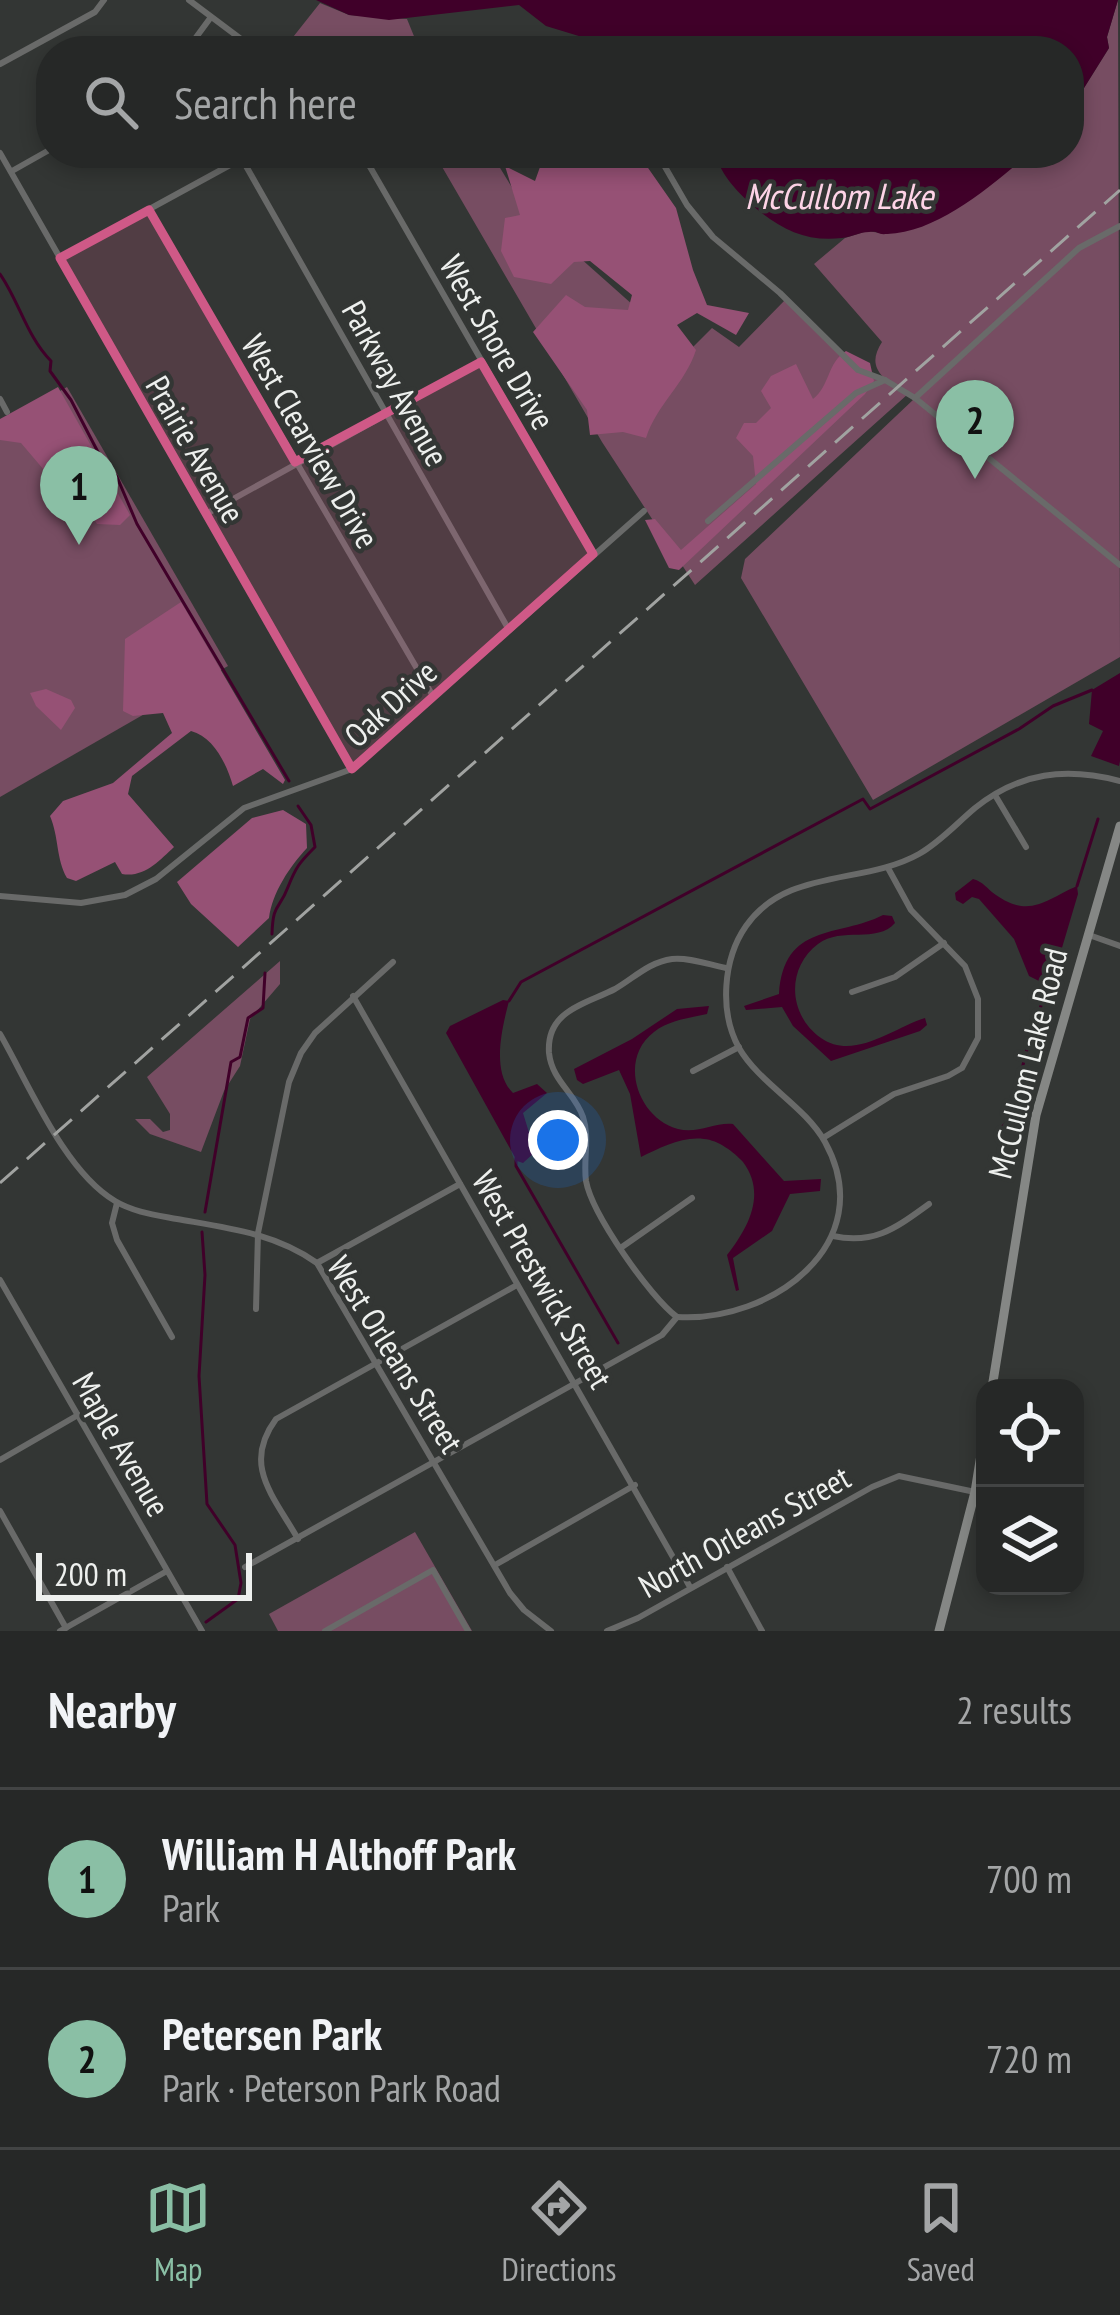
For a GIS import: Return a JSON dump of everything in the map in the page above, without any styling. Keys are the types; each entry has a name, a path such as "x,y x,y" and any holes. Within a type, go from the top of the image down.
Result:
{"street":[{"path":"51,36 95,12 104,0"},
{"path":"189,0 237,36"},
{"path":"196,36 211,17"},
{"path":"0,64 36,44"},
{"name":"Prairie Avenue","path":"0,153 352,770"},
{"path":"11,172 36,158"},
{"path":"60,258 224,168"},
{"name":"Parkway Avenue","path":"248,168 509,630"},
{"name":"West Shore Drive","path":"371,168 593,554"},
{"path":"666,168 687,205 713,236 780,292 858,370 915,398 1120,565"},
{"name":"West Clearview Drive","path":"149,210 433,696"},
{"path":"915,398 1079,248 1120,226"},
{"path":"206,514 481,362"},
{"path":"708,521 856,393 885,380"},
{"path":"0,399 7,412"},
{"name":"Oak Drive","path":"0,896 81,903 125,895 156,879 244,808 352,770 644,511"},
{"path":"726,968 671,959 646,968 611,991 566,1011 552,1034 549,1050 553,1071 583,1117 586,1181 592,1201 654,1296 677,1317 701,1318 776,1294 820,1259 833,1236 839,1189 823,1138 739,1047 728,1005 726,968 747,925 771,902 801,886 888,868 933,846 995,795 1045,773 1070,771 1120,781"},
{"path":"995,795 1026,847"},
{"name":"McCullom Lake Road","path":"993,1379 1036,1115 1120,826"},
{"path":"823,1138 894,1094 962,1068 977,1038 978,999 965,966 911,910 888,868"},
{"path":"1089,934 1120,946"},
{"path":"852,992 895,977 944,943"},
{"path":"256,1309 257,1233 289,1082 301,1053 353,996 393,962"},
{"name":"West Prestwick Street","path":"353,996 690,1587"},
{"name":"West Orleans Street","path":"0,1034 74,1162 97,1188 118,1203 150,1214 257,1233 290,1244 317,1263 524,1610 551,1631"},
{"path":"693,1071 739,1047"},
{"path":"317,1263 460,1184"},
{"path":"622,1247 692,1198"},
{"path":"118,1203 112,1222 117,1240 172,1337"},
{"path":"833,1236 873,1239 893,1231 929,1204"},
{"name":"Maple Avenue","path":"0,1280 202,1631"},
{"path":"298,1538 258,1458 262,1438 276,1419 518,1284"},
{"path":"245,1567 662,1335 677,1317"},
{"path":"0,1460 78,1415"},
{"name":"North Orleans Street","path":"607,1631 898,1476 975,1492"},
{"path":"495,1564 635,1485"},
{"path":"939,1631 976,1486"},
{"path":"0,1511 63,1629 167,1571"},
{"path":"727,1567 762,1631"},
{"path":"330,1630 434,1570 468,1631"},
{"path":"638,1618 645,1631"}],"highlighted area":[{"path":"149,210 295,462 481,362 593,554 352,769 60,258"}],"shaded area":[{"path":"1118,0 1120,657 873,800 741,578 745,559 914,399 908,394 695,585 602,442 443,168 500,168 525,209 687,353 712,328 739,347 786,299 858,370 883,377 875,360 882,342 814,264 845,238 867,231 887,234 941,216 1010,168 1084,168 1084,88 1109,48 1107,37"},
{"path":"320,3 349,15 407,19 414,36 294,36"},
{"path":"506,168 535,181 540,168 648,168 676,208 707,305 749,313 736,335 697,313 677,325 696,350 646,438 623,432 590,435 587,410 533,332 566,295 585,307 628,310 632,295 590,261 574,262 551,284 514,277 501,251 505,218 520,215"},
{"path":"846,351 870,363 874,381 865,394 679,570 669,568 645,520 655,519 681,550 756,484 753,456 736,438 744,423 756,423 771,408 761,391 771,376 796,364 813,399"},
{"path":"58,387 130,515 120,525 97,524 75,488 61,490 21,443 0,440 0,419"},
{"path":"67,387 228,666 0,797 0,425"},
{"path":"181,602 285,780 283,784 263,769 233,786 213,746 191,731 132,776 128,794 174,847 137,873 122,874 115,862 76,881 67,878 50,816 63,801 113,783 172,733 163,713 133,716 123,711 125,639"},
{"path":"46,689 71,700 75,708 61,730 36,706 30,693"},
{"path":"283,810 306,824 307,848 283,880 269,918 238,947 191,904 177,882 252,818"},
{"path":"280,961 280,984 250,1019 240,1066 224,1091 201,1152 150,1134 135,1119 150,1119 163,1132 170,1130 170,1114 147,1077"},
{"path":"415,1532 472,1631 278,1631 269,1614"}],"water":[{"path":"316,0 1118,0 1107,37 1109,48 1084,88 1084,36 579,36 546,26 519,5 389,20 349,15"},
{"name":"McCullom Lake","path":"1012,168 964,205 926,225 830,239 797,233 768,217 722,170"},
{"path":"1120,673 1119,766 1091,756 1103,731 1089,724 1092,690"},
{"path":"973,879 1019,906 1038,904 1077,886 1053,978 1045,984 1029,976 1014,939 979,899 972,897 963,904 956,900 955,893"},
{"path":"892,916 895,923 888,929 827,939 808,954 796,978 797,1004 810,1028 834,1044 860,1044 925,1018 927,1025 920,1031 831,1061 793,1026 782,1007 746,1010 744,1006 779,994 783,971 802,943"},
{"path":"509,1001 500,1049 506,1084 513,1093 537,1084 547,1093 523,1113 535,1152 523,1163 517,1161 446,1033 450,1026"},
{"path":"709,1006 707,1014 666,1025 643,1043 635,1072 643,1101 664,1123 678,1129 733,1124 784,1181 821,1179 820,1191 790,1194 772,1231 733,1258 736,1291 727,1255 748,1222 754,1198 743,1162 720,1144 696,1139 641,1157 630,1094 619,1070 583,1084 574,1069 677,1009"}],"waterway":[{"path":"0,274 51,361 50,371 117,477 137,524 289,781"},
{"path":"509,1001 521,982 863,799 870,809 1053,706 1092,690"},
{"path":"272,934 277,907 298,866 315,847 311,825 298,806"},
{"path":"1077,886 1098,819"},
{"path":"205,1212 231,1062 240,1057 248,1018 263,1008 265,973"},
{"path":"1002,1127 1009,1121 1045,984"},
{"path":"516,1158 516,1166 618,1343"},
{"path":"202,1232 205,1275 199,1376 207,1504 235,1545 241,1583 238,1599 206,1622"}],"railway":[{"path":"0,1183 1120,190"}],"place":[{"name":"Petersen Park","path":"975,479"},
{"name":"William H Althoff Park","path":"79,545"}]}
